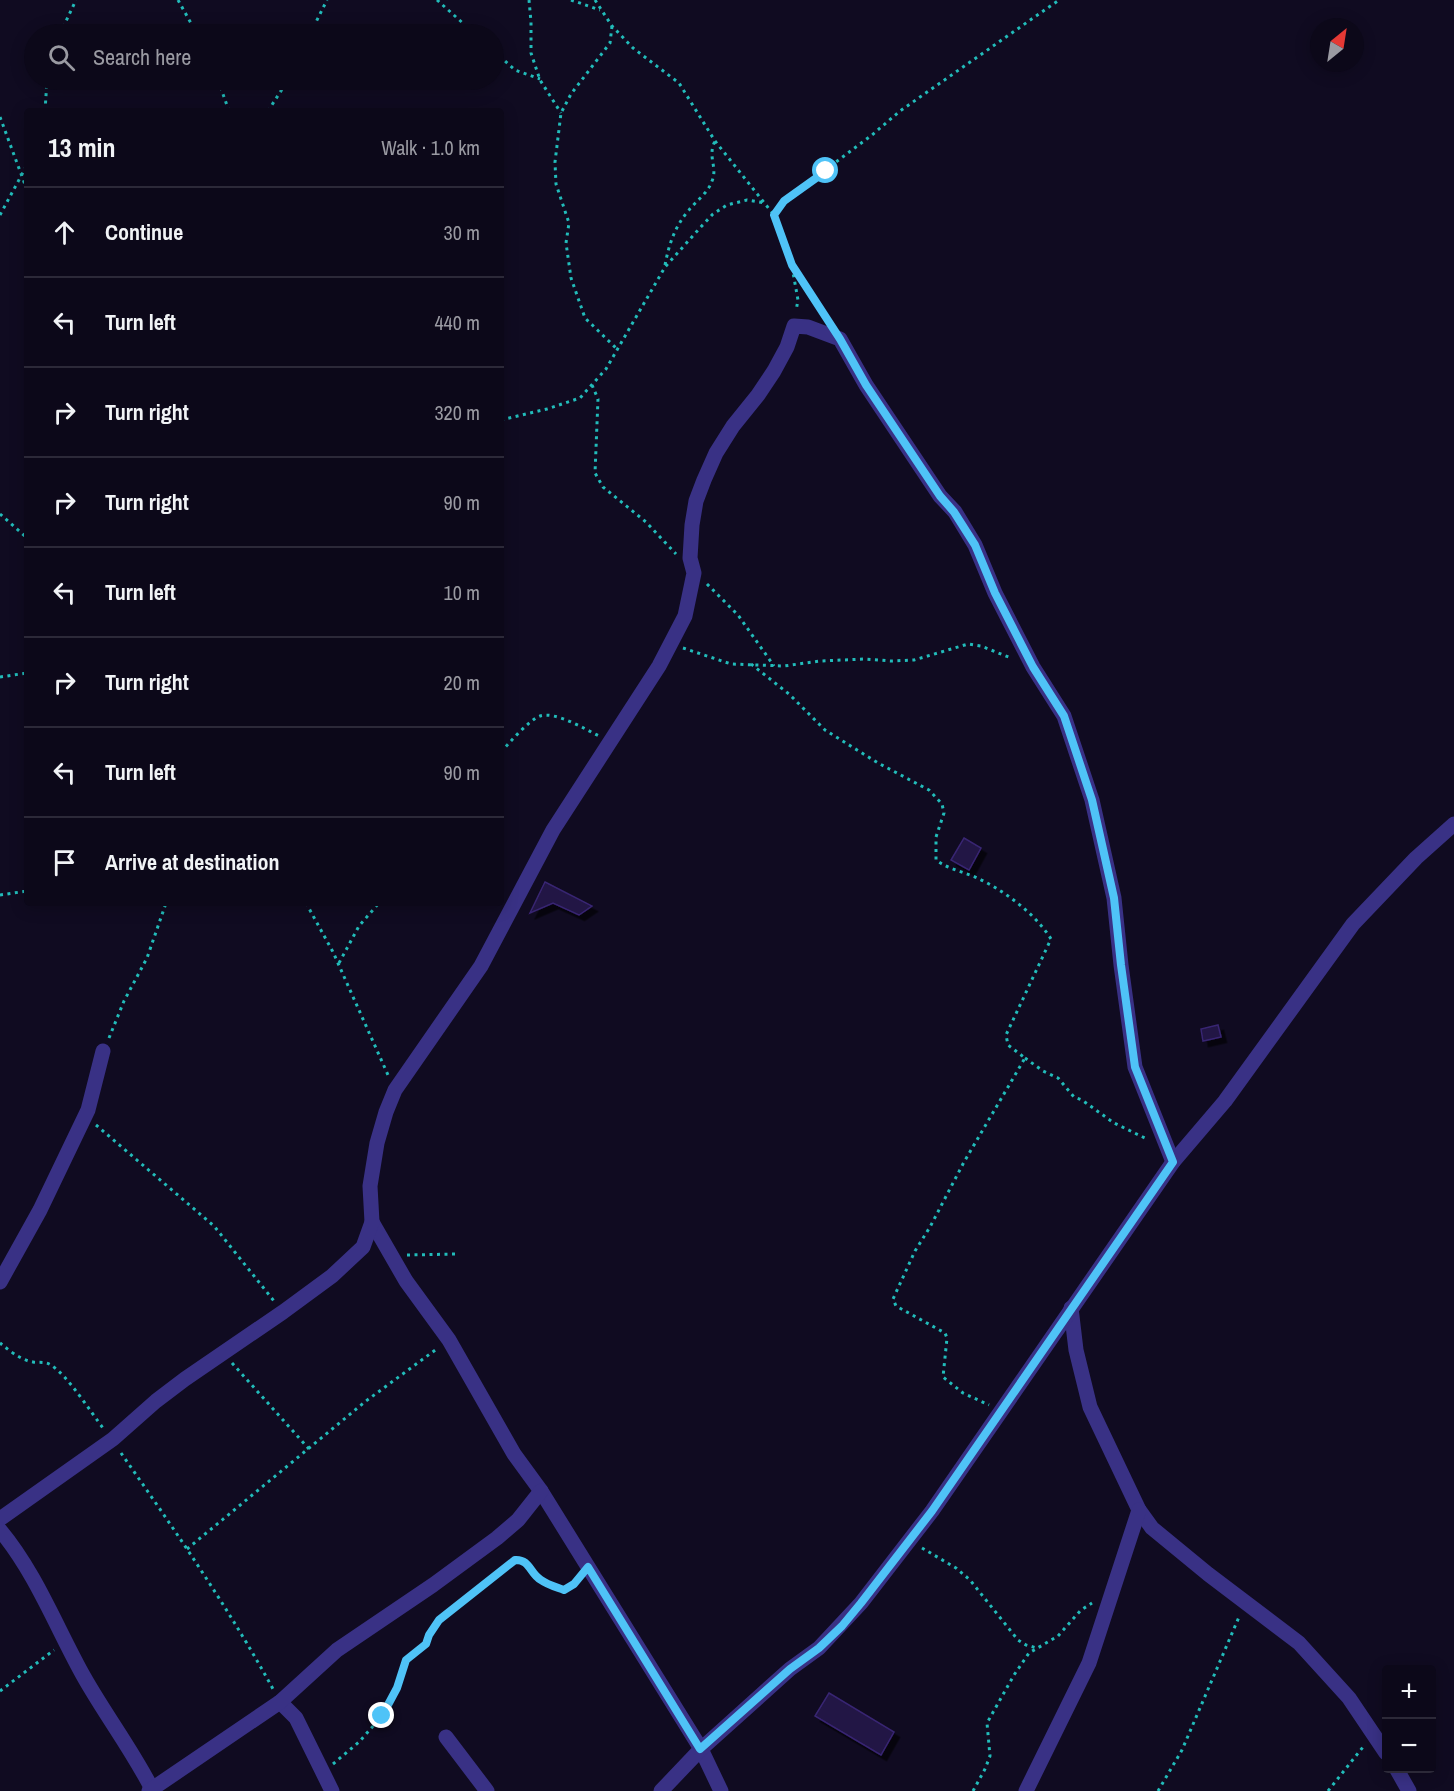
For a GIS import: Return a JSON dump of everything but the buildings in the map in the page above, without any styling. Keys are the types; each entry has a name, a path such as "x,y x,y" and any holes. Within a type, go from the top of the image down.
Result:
{"street":[{"path":"0,1519 111,1439 156,1401 283,1312 354,1258 363,1247 372,1222 370,1186 377,1143 395,1090 481,966 553,830 659,666 685,616 694,573 690,558 692,525 696,501 704,480 716,453 733,426 774,371 787,347 794,326 808,327 840,339 866,385 975,545 995,593 1033,667 1064,716 1092,800 1114,898 1135,1067 1171,1156"},
{"path":"661,1791 700,1749 842,1626 910,1542 1071,1308 1171,1156 1225,1101 1353,924 1416,858 1454,824"},
{"path":"0,1282 40,1210 85,1116 96,1086 104,1051"},
{"path":"372,1222 406,1281 449,1340 514,1454 541,1491 700,1749 721,1791"},
{"path":"1071,1308 1076,1350 1090,1407 1138,1510 1152,1528 1299,1643 1349,1698 1382,1747"},
{"path":"0,1530 23,1563 90,1687 132,1751 151,1790 280,1702 337,1650 433,1586 497,1538 518,1520 541,1491"},
{"path":"1026,1791 1089,1663 1138,1510"},
{"path":"280,1702 296,1718 332,1791"},
{"path":"446,1737 487,1791"},
{"path":"1399,1773 1409,1791"}],"path":[{"path":"65,24 76,0"},
{"path":"178,0 191,24"},
{"path":"315,24 327,0"},
{"path":"437,0 464,24"},
{"path":"529,0 531,53 540,80 561,113"},
{"path":"571,0 601,10"},
{"path":"595,0 612,27 633,48 679,83 716,141 774,215 792,265 798,300 794,326"},
{"path":"774,215 784,201 900,111 1059,0"},
{"path":"612,27 610,43 570,94 561,113 555,162 556,184 569,223 566,243 571,278 585,318 616,349"},
{"path":"504,60 515,70 540,80"},
{"path":"45,108 47,90"},
{"path":"222,90 228,108"},
{"path":"270,108 282,90"},
{"path":"0,117 24,184"},
{"path":"665,267 674,232 712,182 714,174 711,152 716,141"},
{"path":"0,215 24,171"},
{"path":"504,419 547,410 580,398 606,369 665,267 713,214 726,205 747,200 765,203"},
{"path":"792,265 840,339"},
{"path":"592,385 598,399 595,473 603,487 646,522 694,573 726,601 774,666"},
{"path":"0,514 24,535"},
{"path":"670,644 731,664 784,666 820,661 914,660 968,644 981,646 1033,667"},
{"path":"751,664 789,694 825,730 878,763 929,790 942,804 944,813 936,837 936,860 995,887 1044,929 1051,939 1018,1007 1006,1039 1008,1045 1043,1071 1058,1078 1069,1093 1114,1123 1171,1156"},
{"path":"0,677 24,673"},
{"path":"504,749 537,717 547,715 611,741"},
{"path":"0,895 24,891"},
{"path":"104,1051 124,1001 147,958 165,906"},
{"path":"308,906 338,964 395,1090"},
{"path":"338,964 359,926 376,906"},
{"path":"1001,1411 963,1393 943,1377 947,1338 945,1333 896,1306 892,1299 915,1251 964,1162 1025,1058"},
{"path":"85,1116 214,1226 283,1312"},
{"path":"388,1249 410,1255 458,1254"},
{"path":"187,1550 366,1401 449,1340"},
{"path":"0,1342 12,1353 30,1362 51,1364 61,1374 111,1439 187,1550 254,1655 280,1702"},
{"path":"223,1353 309,1449"},
{"path":"910,1542 956,1568 970,1580 1018,1640 1037,1648"},
{"path":"323,1774 359,1742 382,1716 397,1688 406,1660 426,1644 439,1620 515,1560 524,1560 540,1580 564,1590 574,1584 588,1567"},
{"path":"973,1791 986,1769 990,1756 987,1727 989,1720 1014,1675 1029,1653 1058,1636 1081,1610 1095,1601"},
{"path":"1158,1791 1182,1750 1246,1602"},
{"path":"0,1691 65,1642"},
{"path":"1328,1791 1374,1734"}],"route":[{"path":"382,1716 397,1688 406,1660 426,1644 439,1620 515,1560 524,1560 540,1580 564,1590 574,1584 588,1567 700,1749 790,1669 819,1648 842,1626 861,1603 932,1511 1173,1162 1135,1067 1114,898 1092,800 1064,716 1033,667 995,593 975,545 866,385 840,339 792,265 774,215 784,201 826,171"}]}
